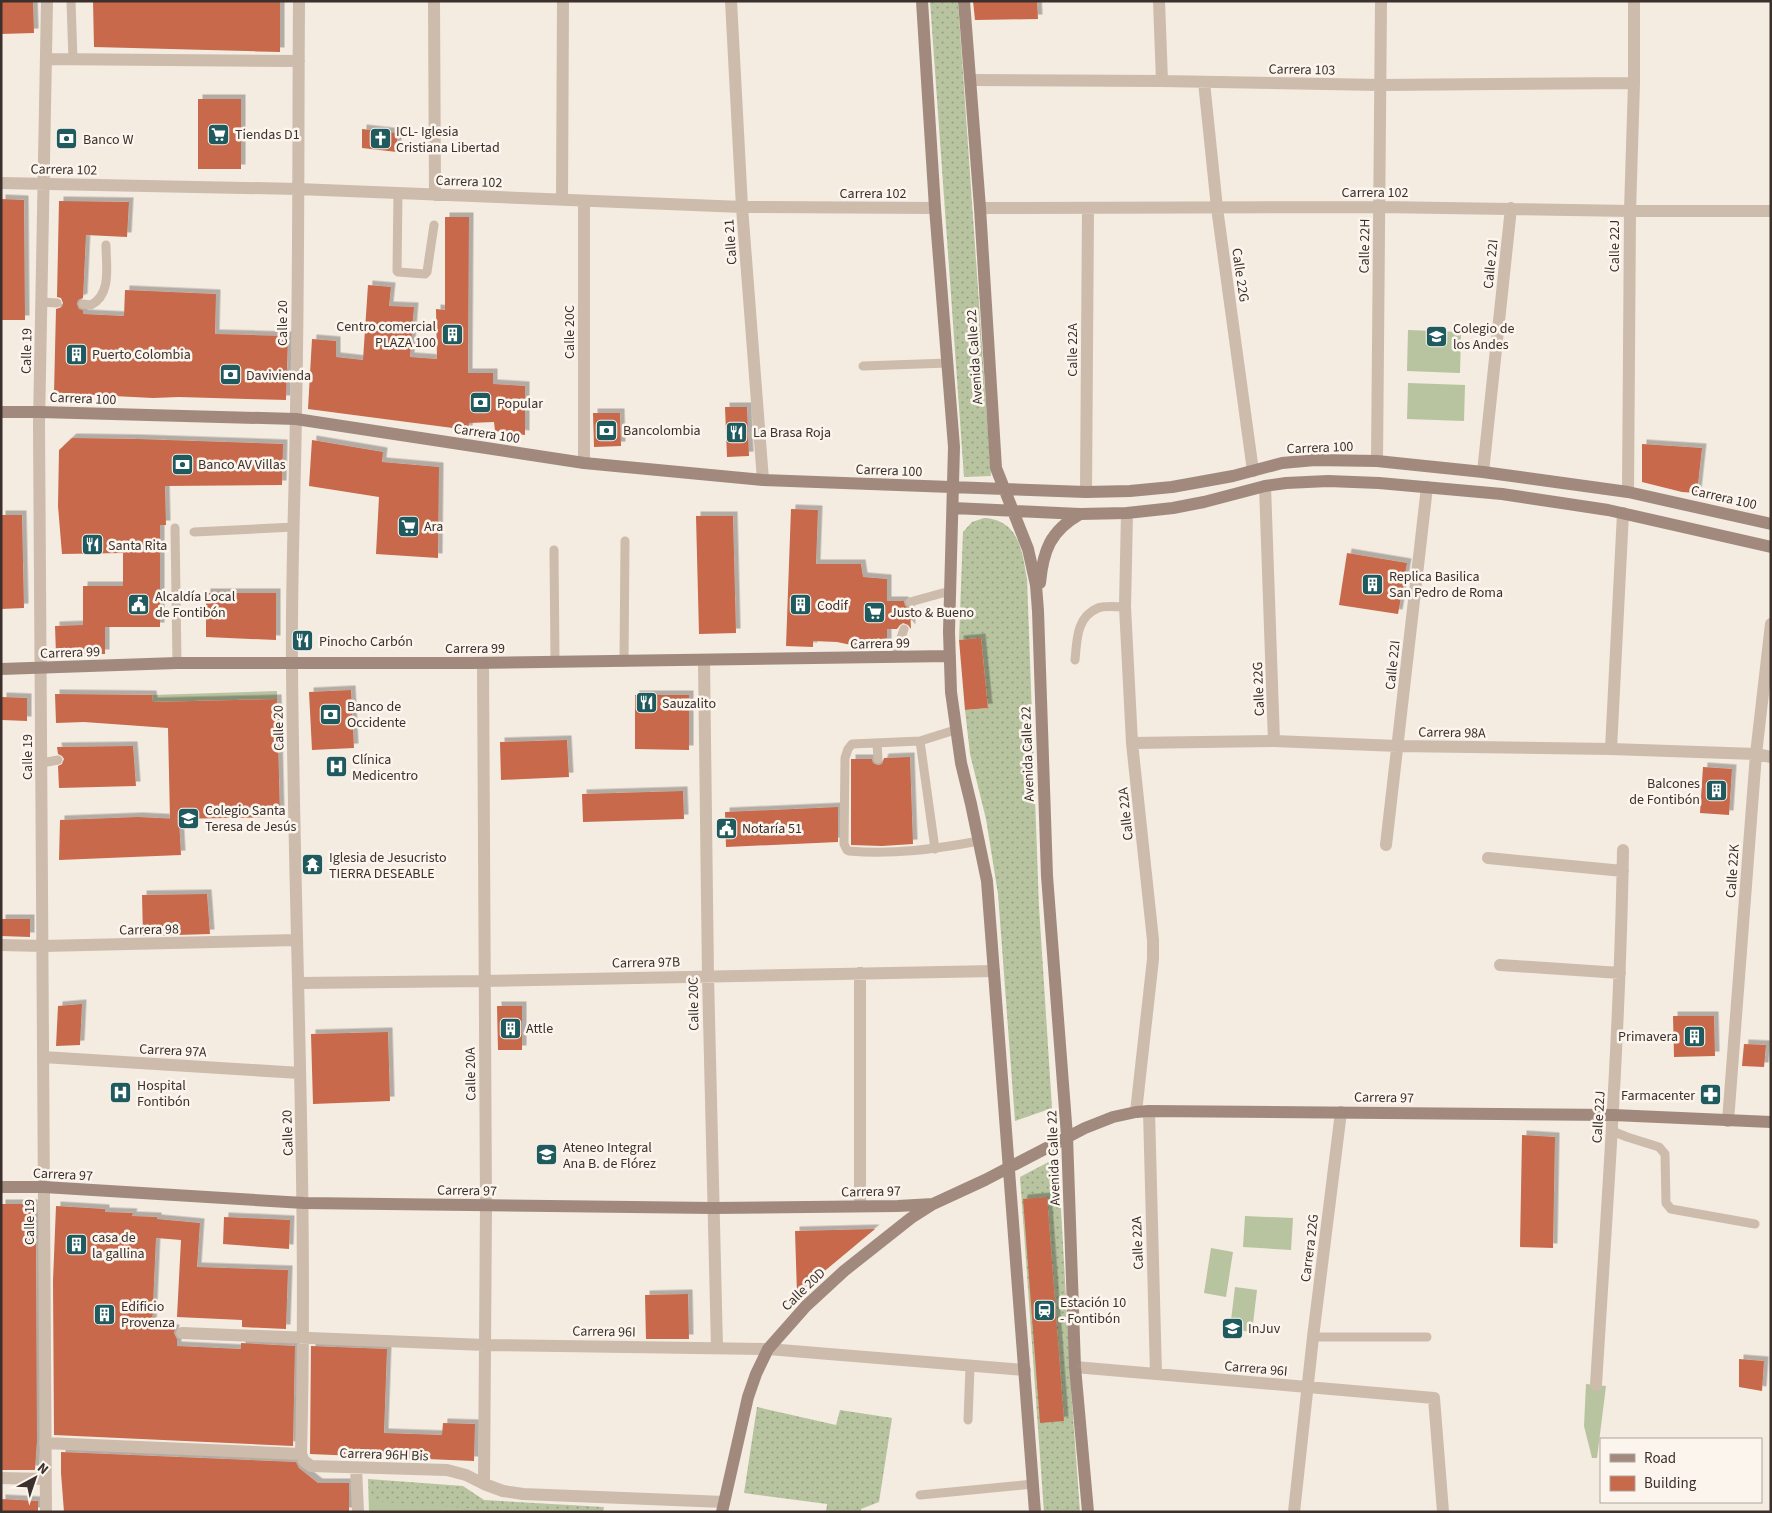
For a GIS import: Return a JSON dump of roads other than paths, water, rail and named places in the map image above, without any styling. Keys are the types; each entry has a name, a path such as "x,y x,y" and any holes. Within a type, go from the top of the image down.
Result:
{"main road":[{"name":"Avenida Calle 22","path":"922,1 935,208 954,447 950,656 955,730 987,882 1035,1512"},
{"name":"Avenida Calle 22","path":"964,1 980,208 996,468 1031,558 1038,611 1047,876 1067,1136 1075,1367 1088,1512"},
{"name":"Carrera 100","path":"1,412 296,419 584,463 763,480 1086,492 1130,491 1172,487 1253,471 1282,463 1315,460 1377,461 1483,472 1628,492 1771,524"},
{"path":"953,508 1080,514 1127,512 1172,508 1204,502 1265,486 1328,481 1502,494 1623,513 1771,547"},
{"path":"1038,611 1045,552 1058,530 1080,514"},
{"name":"Carrera 99","path":"1,669 177,663 624,662 950,656"},
{"name":"Carrera 97","path":"1008,1167 1067,1136 1113,1117 1142,1112 1613,1115 1771,1122"},
{"name":"Calle 20D","path":"723,1507 748,1397 768,1349 806,1306 844,1271 911,1218 933,1204 1008,1167"},
{"name":"Carrera 97","path":"1,1187 44,1187 304,1202 713,1208 933,1204"}],"street":[{"name":"Calle 19","path":"46,1512 40,412 47,1"},
{"name":"Calle 20","path":"299,1 292,664 296,940 304,1202 304,1339 301,1454"},
{"path":"434,1 435,195"},
{"path":"562,199 563,1"},
{"name":"Calle 21","path":"731,1 742,207 763,480"},
{"path":"1159,1 1162,81"},
{"name":"Calle 22H","path":"1377,461 1381,1"},
{"name":"Calle 22J","path":"1628,492 1634,1"},
{"path":"46,59 299,61"},
{"name":"Carrera 103","path":"971,80 1381,85 1634,83"},
{"name":"Calle 22G","path":"1204,82 1217,208 1253,471"},
{"name":"Carrera 102","path":"1,183 298,189 742,207 935,208"},
{"name":"Calle 20C","path":"584,201 584,463"},
{"name":"Carrera 102","path":"980,208 1379,207 1771,211"},
{"name":"Calle 22I","path":"1483,472 1511,208"},
{"name":"Calle 22A","path":"1086,492 1088,209"},
{"name":"Calle 22G","path":"1265,486 1274,741"},
{"name":"Calle 22I","path":"1386,845 1427,487"},
{"name":"Calle 22A","path":"1127,512 1126,607 1132,743 1153,940 1142,1112 1156,1374"},
{"path":"1611,749 1623,513"},
{"name":"Calle 22K","path":"1728,1121 1756,754 1771,624"},
{"name":"Calle 20C","path":"704,660 708,976 717,1348"},
{"name":"Calle 20A","path":"483,663 486,1205 484,1484"},
{"name":"Carrera 98A","path":"1132,743 1274,741 1398,746 1611,749 1756,754 1771,757"},
{"name":"Calle 22J","path":"1596,1385 1613,1115 1620,973 1623,850"},
{"path":"1488,858 1623,871"},
{"name":"Carrera 98","path":"1,945 43,946 296,940"},
{"path":"1500,965 1620,973"},
{"name":"Carrera 97B","path":"298,983 994,971"},
{"path":"860,974 860,1206"},
{"name":"Carrera 97A","path":"43,1057 300,1073"},
{"name":"Carrera 22G","path":"1307,1387 1342,1112"},
{"name":"Carrera 96I","path":"182,1333 485,1345 768,1349 1025,1370"},
{"name":"Carrera 96I","path":"1075,1367 1434,1398 1443,1512"},
{"path":"1294,1512 1307,1387"},
{"path":"45,1443 301,1454"},
{"name":"Carrera 96H Bis","path":"301,1454 304,1461 310,1466 447,1470 466,1475 503,1491 523,1494 723,1507"},
{"path":"356,1468 358,1512"},
{"path":"1,1478 45,1479"}],"lane":[{"path":"71,1 73,60"},
{"path":"398,193 398,272 425,274 427,272 434,225"},
{"path":"83,304 91,305 97,302 106,286 106,245"},
{"path":"42,302 57,303"},
{"path":"863,366 948,363"},
{"path":"194,532 294,527"},
{"path":"175,528 177,663"},
{"path":"624,662 625,541"},
{"path":"554,550 555,662"},
{"path":"910,602 950,591"},
{"path":"1075,660 1078,629 1088,615 1099,607 1126,607"},
{"path":"894,658 904,629"},
{"path":"955,730 920,741 852,744 845,758 844,844 849,851 877,851 935,849 979,841"},
{"path":"920,741 935,849"},
{"path":"877,744 878,758"},
{"path":"42,763 58,760"},
{"path":"1612,1131 1664,1150 1666,1203 1671,1209 1754,1224"},
{"path":"1313,1337 1427,1337"},
{"path":"968,1420 970,1366"},
{"path":"920,1495 1033,1484"}],"place":[{"name":"Tiendas D1","path":"219,134"},
{"name":"Banco W","path":"67,139"},
{"name":"ICL- Iglesia Cristiana Libertad","path":"380,139"},
{"name":"Centro comercial PLAZA 100","path":"452,334"},
{"name":"Colegio de los Andes","path":"1437,336"},
{"name":"Puerto Colombia","path":"76,354"},
{"name":"Davivienda","path":"230,375"},
{"name":"Popular","path":"481,403"},
{"name":"Bancolombia","path":"607,430"},
{"name":"La Brasa Roja","path":"737,432"},
{"name":"Banco AV Villas","path":"182,464"},
{"name":"Ara","path":"408,526"},
{"name":"Santa Rita","path":"92,545"},
{"name":"Replica Basilica San Pedro de Roma","path":"1373,584"},
{"name":"Alcaldía Local de Fontibón","path":"139,604"},
{"name":"Codif","path":"801,605"},
{"name":"Justo & Bueno","path":"874,612"},
{"name":"Pinocho Carbón","path":"303,641"},
{"name":"Sauzalito","path":"646,703"},
{"name":"Banco de Occidente","path":"331,714"},
{"name":"Clínica Medicentro","path":"336,767"},
{"name":"Balcones de Fontibón","path":"1716,791"},
{"name":"Colegio Santa Teresa de Jesús","path":"189,818"},
{"name":"Notaría 51","path":"726,828"},
{"name":"Iglesia de Jesucristo TIERRA DESEABLE","path":"313,865"},
{"name":"Attle","path":"510,1028"},
{"name":"Primavera","path":"1694,1036"},
{"name":"Hospital Fontibón","path":"121,1093"},
{"name":"Farmacenter","path":"1711,1095"},
{"name":"Ateneo Integral Ana B. de Flórez","path":"547,1155"},
{"name":"casa de la gallina","path":"76,1245"},
{"name":"Estación 10 - Fontibón","path":"1044,1310"},
{"name":"Edificio Provenza","path":"105,1314"},
{"name":"InJuv","path":"1232,1328"}]}
